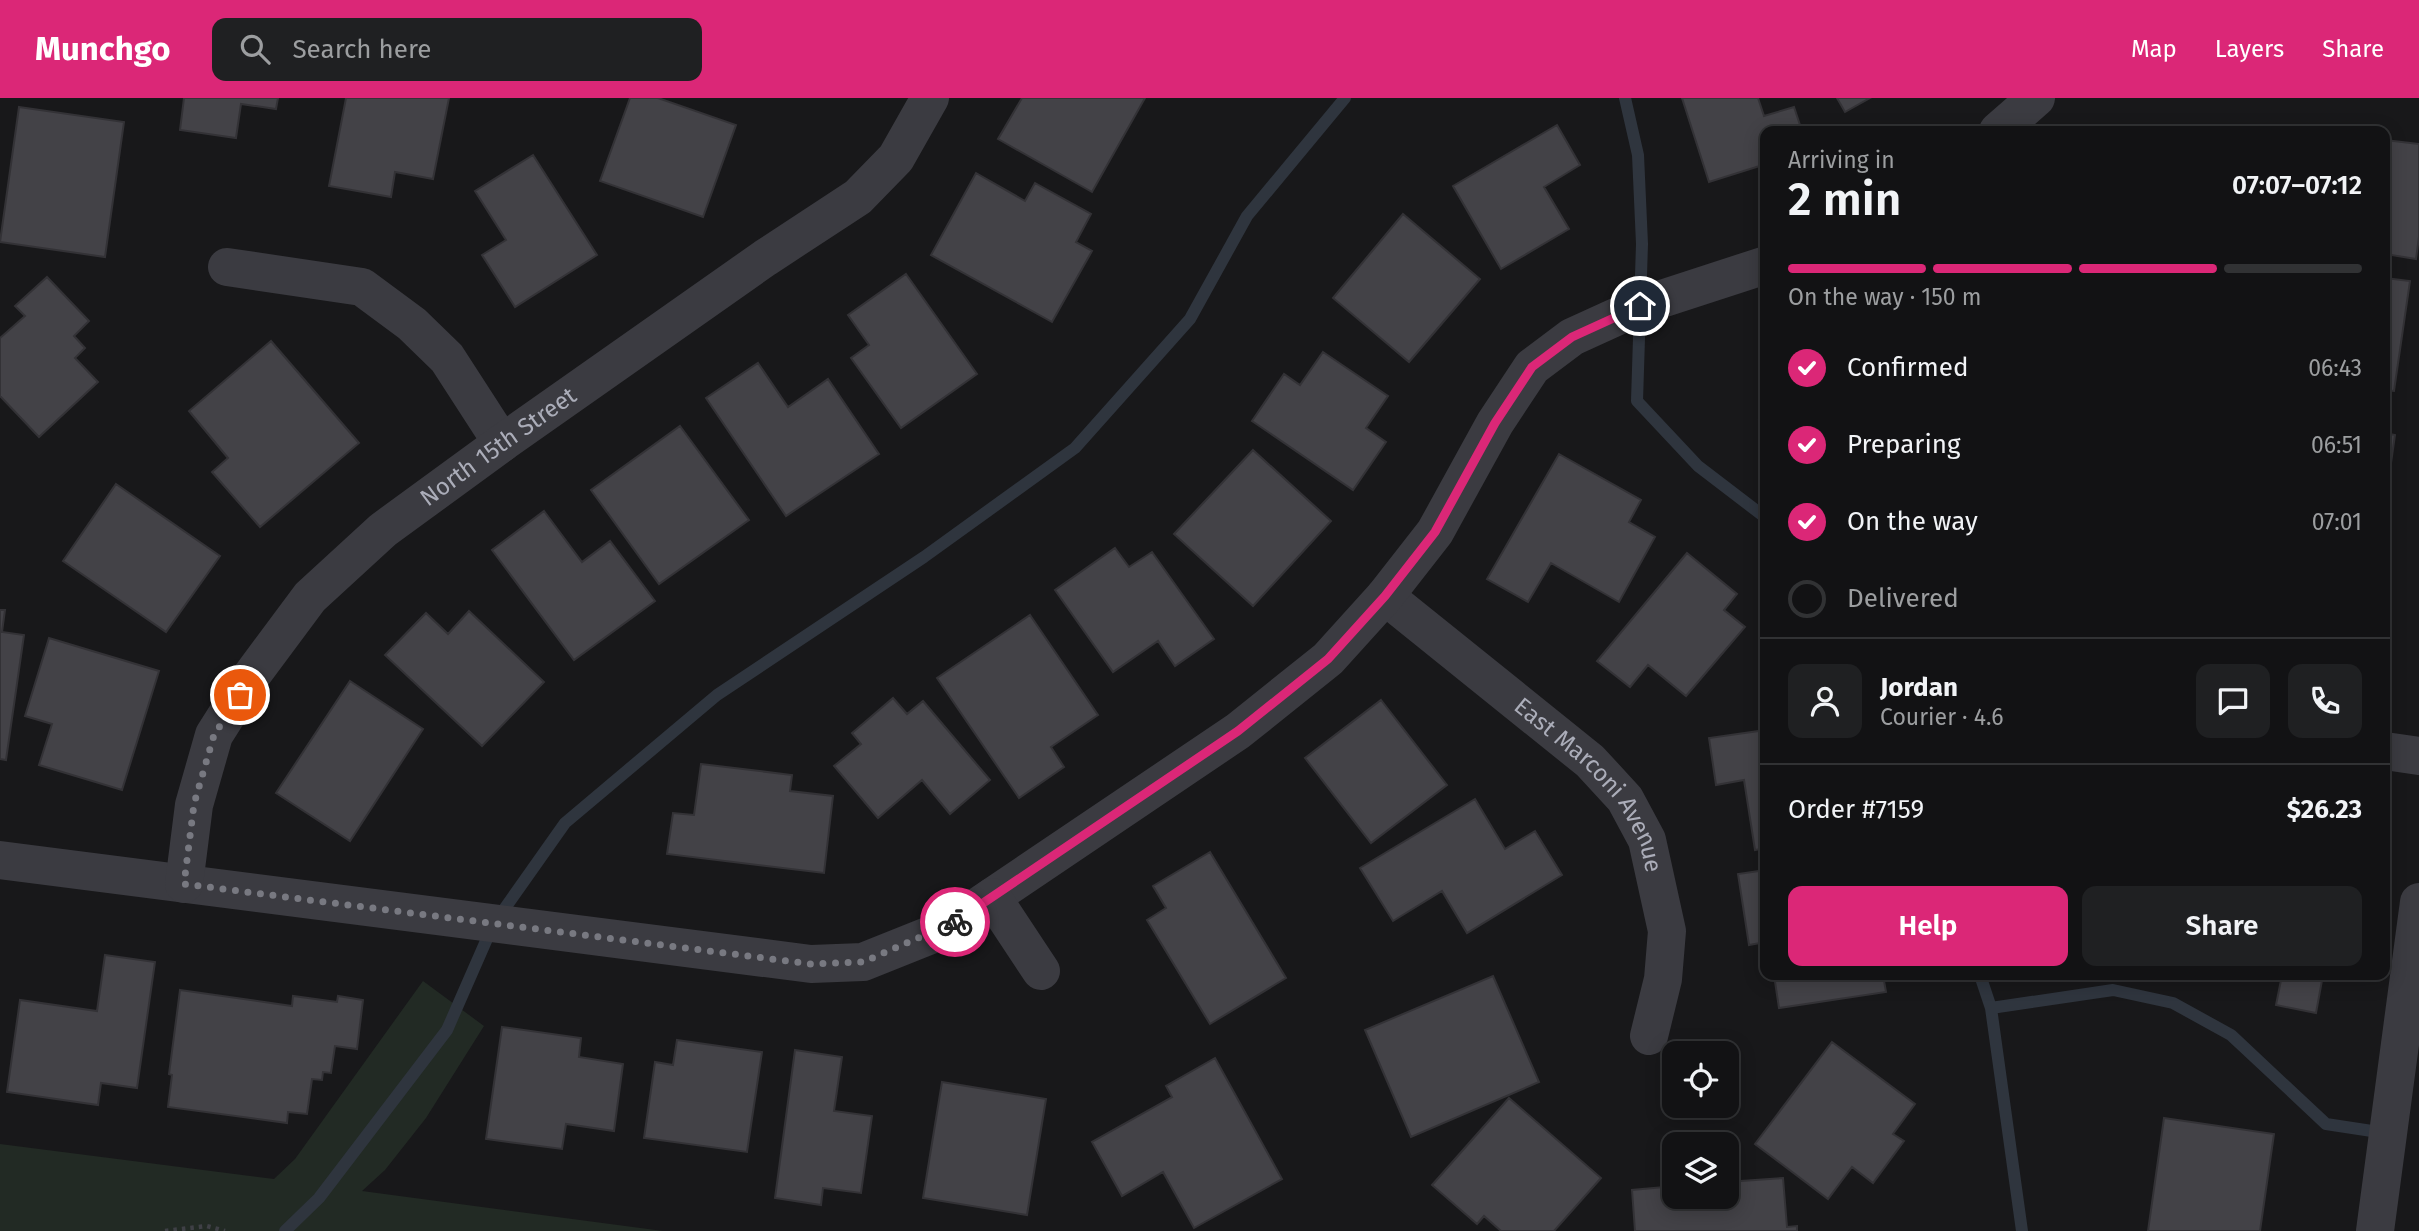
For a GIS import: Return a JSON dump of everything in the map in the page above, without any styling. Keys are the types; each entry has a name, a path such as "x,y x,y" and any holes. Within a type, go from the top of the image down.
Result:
{"street":[{"name":"North 15th Street","path":"184,884 194,804 214,735 252,675 310,597 383,530 502,443 765,258 858,197 896,158 930,98"},
{"path":"2004,126 2036,98"},
{"path":"227,267 362,287 412,324 447,358 502,443"},
{"path":"0,860 811,964 863,962 943,930 1238,731 1328,659 1385,596 1435,532 1495,423 1532,367 1572,337 1640,306 1760,267"},
{"name":"East Marconi Avenue","path":"1385,596 1590,761 1625,799 1647,840 1667,931 1663,979 1649,1037"},
{"path":"2390,752 2419,756"},
{"path":"992,897 1041,971"},
{"path":"2375,1231 2406,1094 2419,902"}],"path":[{"path":"165,1231 207,1226 225,1231"}],"shaded area":[{"path":"423,981 484,1026 426,1118 385,1170 362,1191 663,1231 0,1231 0,1144 274,1179 295,1159"}],"building":[{"path":"184,98 278,98 276,109 241,104 236,138 180,130"},
{"path":"346,98 449,98 433,179 395,172 391,197 329,186"},
{"path":"630,98 658,98 736,125 703,217 600,181"},
{"path":"1022,98 1145,98 1092,192 998,139"},
{"path":"1682,98 1758,98 1764,116 1794,107 1800,126 1760,126 1760,166 1709,182"},
{"path":"1837,98 1870,98 1845,112"},
{"path":"19,107 124,122 105,257 0,242"},
{"path":"1557,125 1580,165 1544,187 1569,229 1501,269 1453,186"},
{"path":"2390,141 2419,144 2419,237 2416,259 2390,255"},
{"path":"533,155 597,255 515,307 482,255 506,240 475,191"},
{"path":"976,173 1025,201 1035,183 1091,214 1076,242 1092,251 1052,322 931,255"},
{"path":"1403,214 1480,279 1409,362 1333,298"},
{"path":"906,274 977,374 901,428 851,358 869,345 848,315"},
{"path":"47,277 89,321 74,336 85,348 75,358 98,382 39,437 0,396 0,338 25,316 15,306"},
{"path":"2390,279 2410,281 2394,391 2390,391"},
{"path":"271,341 359,443 260,527 212,472 228,458 189,411"},
{"path":"1323,352 1388,396 1366,428 1386,442 1353,490 1252,421 1284,374 1300,385"},
{"path":"758,363 788,407 828,379 879,454 786,516 706,398"},
{"path":"680,426 749,520 659,584 591,490"},
{"path":"2390,434 2395,435 2390,470"},
{"path":"1253,450 1331,521 1253,606 1174,534"},
{"path":"1559,454 1641,500 1629,522 1655,537 1619,602 1551,563 1528,602 1487,579"},
{"path":"116,484 220,556 166,632 63,561"},
{"path":"544,511 582,562 610,541 655,601 574,660 492,550"},
{"path":"1115,548 1129,567 1152,552 1214,639 1175,666 1158,641 1113,672 1055,590"},
{"path":"1687,553 1737,594 1724,610 1745,627 1686,696 1648,665 1630,687 1597,661"},
{"path":"0,610 5,610 2,632 24,635 6,760 0,759"},
{"path":"469,611 544,682 482,746 385,655 426,613 448,634"},
{"path":"1030,615 1098,715 1051,747 1064,767 1019,798 937,678"},
{"path":"49,638 159,671 122,790 39,765 52,724 25,716"},
{"path":"350,681 423,729 350,841 276,793"},
{"path":"893,698 907,714 923,701 990,780 950,814 922,780 878,818 834,766 861,744 852,733"},
{"path":"1381,700 1447,785 1371,843 1305,758"},
{"path":"1760,731 1760,849 1755,850 1744,780 1716,785 1709,738"},
{"path":"701,764 792,775 790,791 833,796 824,873 667,854 673,813 694,815"},
{"path":"1475,799 1505,849 1535,831 1562,875 1467,933 1442,891 1393,921 1360,868"},
{"path":"1210,852 1286,978 1210,1024 1147,920 1166,908 1153,886"},
{"path":"1760,871 1760,943 1749,945 1738,874"},
{"path":"105,955 155,962 137,1088 101,1083 98,1105 7,1092 20,1000 97,1011"},
{"path":"1493,976 1539,1082 1411,1137 1365,1030"},
{"path":"1775,980 1884,980 1886,992 1779,1008"},
{"path":"2281,980 2322,980 2316,1013 2276,1005"},
{"path":"180,990 292,1006 293,996 337,1002 338,996 363,1000 357,1049 335,1046 331,1073 323,1072 322,1080 312,1079 307,1114 288,1112 287,1123 168,1107 172,1075 169,1074"},
{"path":"502,1027 581,1038 579,1057 623,1064 614,1131 566,1124 562,1149 486,1139"},
{"path":"677,1040 762,1052 747,1152 644,1138 655,1062 673,1065"},
{"path":"1832,1042 1915,1104 1893,1134 1904,1141 1873,1183 1852,1167 1828,1199 1755,1144"},
{"path":"795,1050 842,1057 834,1111 872,1116 861,1193 823,1188 821,1205 775,1198"},
{"path":"1215,1058 1282,1179 1194,1228 1163,1172 1122,1196 1092,1142 1172,1097 1166,1086"},
{"path":"942,1082 1046,1099 1027,1215 923,1198"},
{"path":"1509,1098 1601,1178 1554,1231 1501,1231 1484,1216 1477,1224 1432,1185"},
{"path":"2164,1118 2274,1134 2260,1231 2148,1231"},
{"path":"1783,1178 1787,1227 1797,1226 1797,1231 1635,1231 1632,1190 1662,1187 1662,1209 1739,1209 1739,1181"}],"waterway":[{"path":"285,1231 319,1198 447,1030 493,925 565,823 717,695 924,557 1075,448 1190,319 1247,216 1345,98"},
{"path":"1625,98 1638,155 1642,244 1637,401 1698,466 1760,513"},
{"path":"1982,980 1991,1008 2022,1231"},
{"path":"1991,1008 2113,990 2173,1003 2231,1035 2326,1124 2385,1133"}],"way so far":[{"path":"240,695 214,735 194,804 184,884 811,964 863,962 943,930 955,922"}],"route":[{"path":"955,922 1238,731 1328,659 1385,596 1435,532 1495,423 1532,367 1572,337 1640,306"}]}
